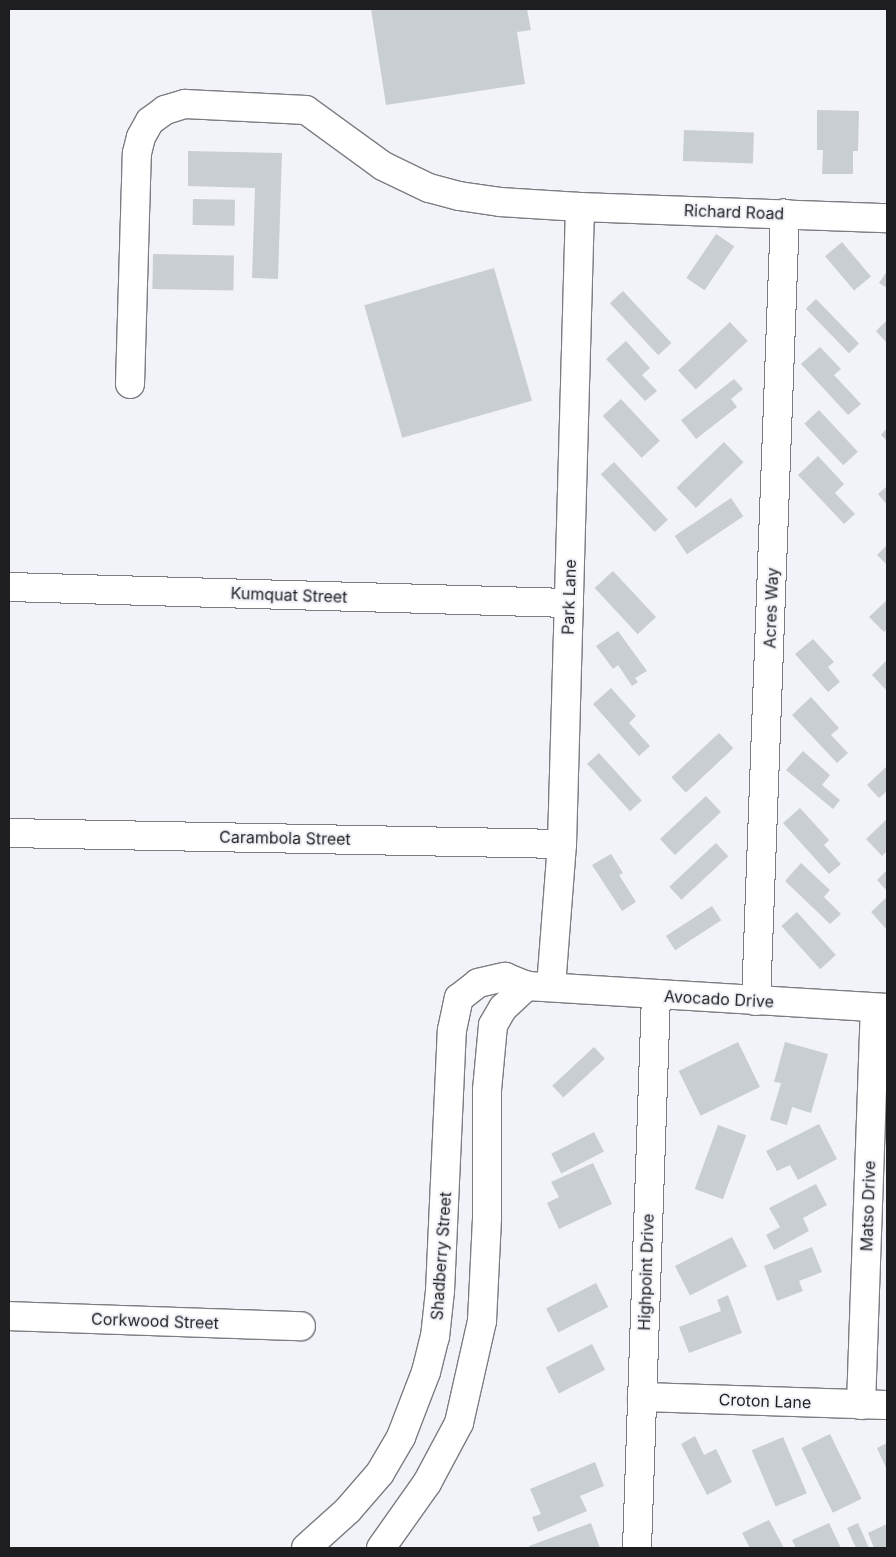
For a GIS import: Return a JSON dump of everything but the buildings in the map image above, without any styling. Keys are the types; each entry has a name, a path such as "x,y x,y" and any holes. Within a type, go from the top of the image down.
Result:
{"street":[{"name":"Richard Road","path":"130,384 137,153 141,137 150,121 165,110 185,104 306,110 384,166 429,188 459,196 500,202 580,207 887,218"},
{"name":"Park Lane","path":"539,986 562,844 580,207"},
{"name":"Acres Way","path":"756,1001 785,214"},
{"name":"Kumquat Street","path":"9,587 568,602"},
{"name":"Carambola Street","path":"9,833 562,844"},
{"name":"Shadberry Street","path":"306,1548 348,1510 380,1473 401,1437 426,1372 435,1337 440,1291 452,1030 459,998 478,983 505,977 539,986"},
{"name":"Avocado Drive","path":"539,986 656,996 881,1008"},
{"path":"381,1548 427,1483 459,1423 482,1321 487,1218 487,1090 493,1025 503,1008 539,986"},
{"name":"Highpoint Drive","path":"637,1548 656,996"},
{"name":"Matso Drive","path":"874,1405 881,1008"},
{"name":"Corkwood Street","path":"9,1316 300,1326"},
{"name":"Croton Lane","path":"642,1397 874,1405"}]}
